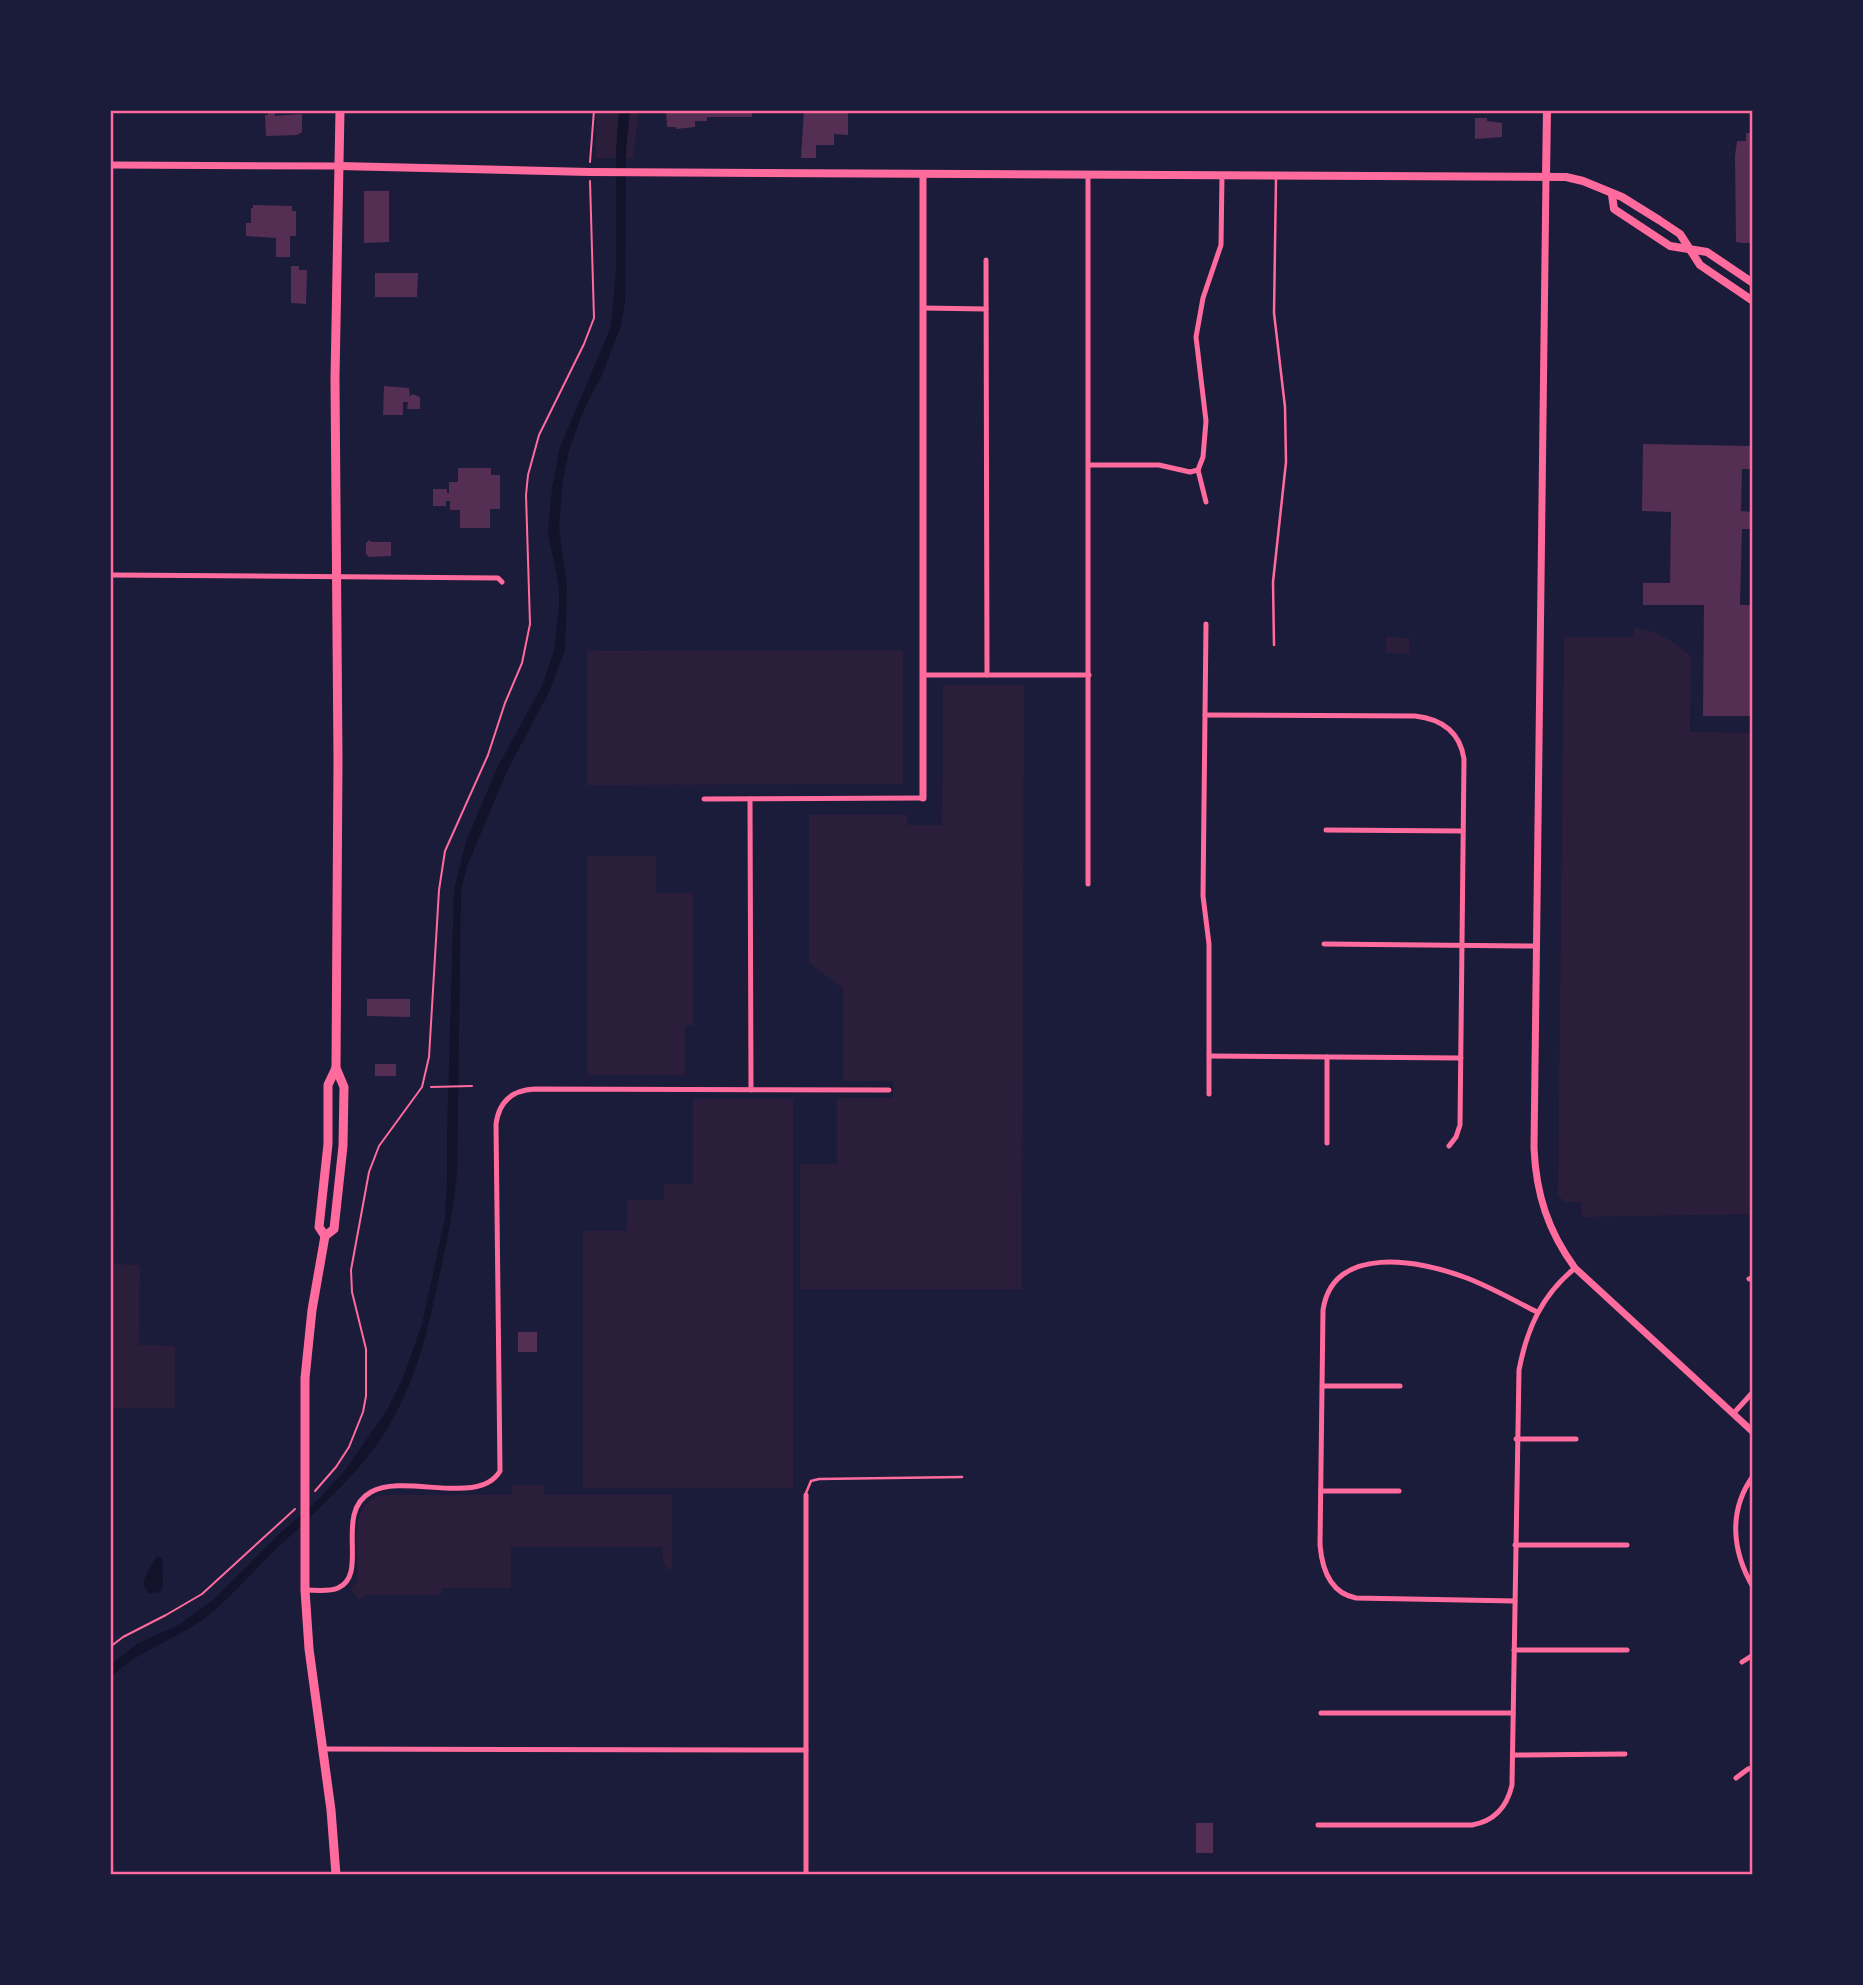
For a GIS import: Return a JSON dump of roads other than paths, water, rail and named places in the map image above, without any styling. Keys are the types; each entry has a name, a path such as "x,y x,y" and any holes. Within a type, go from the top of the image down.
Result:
{"main road":[{"path":"336,1875 333,1828 309,1649 305,1476 306,1353 325,1236 334,1229 343,1156 344,1087 336,1068 338,760 335,378 340,110"},
{"path":"1546,177 1547,110"},
{"path":"340,166 592,172 1546,177 1583,181 1641,208 1680,234 1700,265 1753,301"},
{"path":"1612,195 1614,209 1671,246 1707,252 1753,284"},
{"path":"325,1236 318,1227 327,1157 328,1085 336,1068"}],"street":[{"path":"110,165 340,166"},
{"path":"704,799 923,799 923,174"},
{"path":"1088,174 1088,884"},
{"path":"1206,502 1198,470 1203,457 1206,421 1196,337 1203,298 1221,245 1222,175"},
{"path":"1546,177 1535,1173 1538,1193 1548,1223 1562,1250 1576,1268 1753,1432"},
{"path":"986,260 987,675"},
{"path":"923,309 986,309"},
{"path":"1089,465 1153,465 1190,472 1198,470"},
{"path":"113,575 336,575 379,578 498,578 502,582"},
{"path":"1206,624 1203,895 1209,944 1209,1094"},
{"path":"923,675 1089,675"},
{"path":"1205,715 1415,716 1439,722 1455,734 1463,749 1461,1125 1449,1146"},
{"path":"750,799 751,1090"},
{"path":"1326,830 1463,831"},
{"path":"1324,944 1537,946"},
{"path":"1209,1056 1461,1058"},
{"path":"1327,1057 1327,1143"},
{"path":"306,1591 331,1590 346,1581 352,1566 353,1513 357,1504 372,1492 387,1487 480,1487 495,1479 500,1471 496,1124 506,1099 524,1090 889,1090"},
{"path":"1515,1601 1363,1599 1345,1595 1332,1584 1323,1566 1321,1545 1323,1317 1327,1293 1338,1278 1359,1266 1395,1263 1437,1269 1476,1282 1537,1311"},
{"path":"1318,1825 1472,1825 1495,1816 1507,1801 1513,1785 1519,1370 1528,1332 1537,1311 1554,1288 1576,1268"},
{"path":"1323,1386 1400,1386"},
{"path":"1732,1414 1753,1392"},
{"path":"1516,1439 1577,1439"},
{"path":"1753,1476 1738,1505 1735,1538 1740,1562 1753,1587"},
{"path":"1321,1491 1399,1491"},
{"path":"806,1494 806,1875"},
{"path":"1515,1545 1627,1545"},
{"path":"1514,1650 1627,1650"},
{"path":"1742,1662 1753,1655"},
{"path":"1321,1713 1513,1713"},
{"path":"323,1749 806,1750"},
{"path":"1513,1755 1625,1754"},
{"path":"1736,1778 1753,1768"}],"lane":[{"path":"1274,645 1273,582 1286,462 1284,407 1274,313 1276,175"},
{"path":"806,1494 808,1485 818,1479 962,1477"}]}
